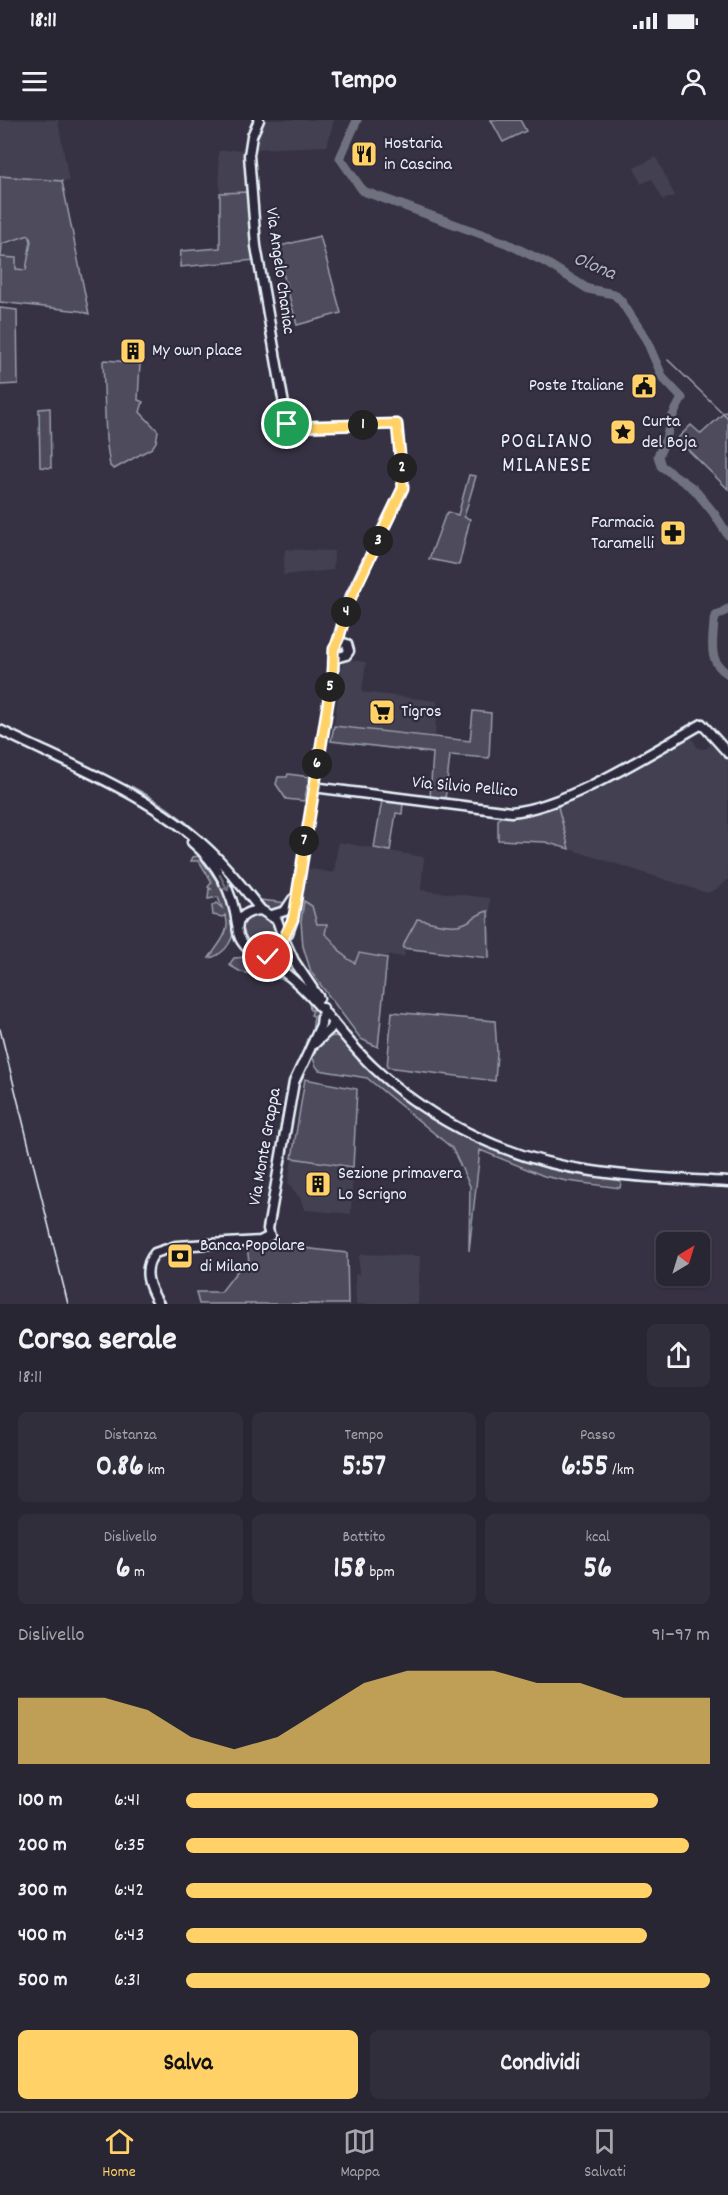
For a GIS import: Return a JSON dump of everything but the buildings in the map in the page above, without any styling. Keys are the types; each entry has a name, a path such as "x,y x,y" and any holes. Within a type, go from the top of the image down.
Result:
{"street":[{"name":"Via Angelo Chaniac","path":"259,120 252,136 249,155 256,246 288,427 397,424 403,488 350,600 342,627 343,644"},
{"path":"343,644 348,654 338,655 334,649 343,644"},
{"path":"259,957 276,954 293,919 313,786 338,655"},
{"name":"Via Silvio Pellico","path":"313,786 493,811 520,811 544,805 600,780 702,724 728,753"},
{"path":"0,730 119,789 156,810 207,847 261,910 272,915 279,924 291,956 333,1022 375,1069 412,1099 459,1128 507,1150 545,1162 590,1171 728,1182"},
{"path":"156,810 213,864 229,890 237,926 245,947 296,981 323,1007"},
{"path":"272,915 285,911 295,896"},
{"path":"237,926 244,914 261,910"},
{"name":"Via Monte Grappa","path":"159,1304 149,1288 148,1273 151,1257 160,1250 176,1246 260,1241 270,1236 268,1228 294,1082 321,1025 323,1007"},
{"name":"Via Monte Grappa","path":"309,1052 330,1029 333,1022"},
{"path":"319,1039 331,1035 347,1039"}],"shaded area":[{"path":"0,120 58,120 69,181 0,176"},
{"path":"265,120 334,120 327,146 253,149"},
{"path":"491,120 520,120 526,131 503,142"},
{"path":"248,149 251,192 220,193 218,151"},
{"path":"656,157 675,196 663,200 652,179 641,184 634,168"},
{"path":"0,176 62,181 89,314 0,302","holes":["29,235 31,241 26,270 16,269 16,258 1,257 2,244"]},
{"path":"248,192 255,260 180,267 181,251 220,248 220,193"},
{"path":"29,235 31,241 26,271 15,269 1,257 2,244 9,244"},
{"path":"320,236 341,313 297,325 276,247"},
{"path":"0,308 17,310 18,384 0,385"},
{"path":"103,361 140,363 138,400 143,402 140,412 158,431 152,448 114,469 110,466 106,439"},
{"path":"50,408 51,468 40,467 39,409"},
{"path":"725,412 728,414 728,489 677,439 691,425 701,434"},
{"path":"469,475 476,476 464,517 470,519 459,565 429,559 445,516 448,512 458,515"},
{"path":"285,549 334,551 333,570 283,575"},
{"path":"343,659 366,662 362,692 437,701 435,736 334,726"},
{"path":"473,711 491,713 489,758 450,755 445,800 430,798 433,753 331,741 334,726 470,741"},
{"path":"690,735 698,748 705,749 721,738 728,745 728,880 707,893 569,849 557,803"},
{"path":"288,774 310,777 304,801 286,799 276,784 278,777 287,777"},
{"path":"131,786 168,809 202,836 260,900 288,903 286,906 272,912 264,908 200,838 172,813"},
{"path":"382,800 403,803 402,814 396,813 390,851 374,848"},
{"path":"557,803 569,849 545,842 498,840 498,820 501,816 530,814"},
{"path":"338,842 424,857 421,890 490,898 491,959 405,949 404,957 388,955 379,1048 370,1046 361,1040 310,972 301,946 300,922 307,868 334,873"},
{"path":"198,856 228,901 234,926 232,938 225,949 209,958 226,932 227,921 225,915 223,917 213,915 212,906 216,903 222,908 218,897 208,899 209,889 211,889 208,887 212,882 199,861 191,861 193,857"},
{"path":"304,901 312,906 317,924 327,924 325,934 349,960 355,963 359,953 387,958 378,1047 361,1039 311,972 303,946 301,921"},
{"path":"488,911 489,958 403,948 417,919 457,925 466,923"},
{"path":"258,914 273,920 280,935 272,953 256,953 241,935 242,919"},
{"path":"247,957 271,966 292,981 241,972 229,965 234,958"},
{"path":"294,983 322,1015 311,1038 313,1010 310,1010 309,1001"},
{"path":"392,1012 495,1021 497,1053 495,1081 387,1067"},
{"path":"336,1036 344,1039 375,1074 497,1150 563,1170 618,1179 621,1182 620,1188 544,1176 480,1150 469,1251 470,1186 452,1148 367,1078 319,1070 311,1053 315,1046 327,1037"},
{"path":"307,1039 311,1039 307,1047 305,1045"},
{"path":"305,1079 357,1089 353,1167 292,1158"},
{"path":"292,1158 353,1167 351,1214 305,1210 300,1198 288,1184"},
{"path":"267,1244 347,1253 348,1304 199,1304 196,1292 221,1292 241,1266 249,1263 247,1245"},
{"path":"362,1254 420,1256 418,1304 356,1304 355,1274 359,1274 359,1256"}],"waterway":[{"name":"Olona","path":"357,120 340,158 363,191 506,243 545,262 588,289 614,294 621,301 646,339 663,378 682,398 671,419 666,439 658,456 661,466 694,489 728,535"},
{"path":"668,360 728,418"},
{"name":"Olona","path":"728,609 716,616 712,644 717,663 728,674"}],"railway":[{"path":"0,1029 68,1304"}],"place":[{"name":"Hostaria in Cascina","path":"364,154"},
{"name":"My own place","path":"133,351"},
{"name":"Poste Italiane","path":"644,386"},
{"name":"Curta del Boja","path":"623,432"},
{"name":"Farmacia Taramelli","path":"673,533"},
{"name":"Tigros","path":"382,712"},
{"name":"Sezione primavera Lo Scrigno","path":"318,1184"},
{"name":"Banca Popolare di Milano","path":"180,1256"}],"district":[{"name":"POGLIANO MILANESE","path":"547,455"}],"route":[{"path":"268,957 277,952 282,944 283,936 290,930 293,919 336,654 335,646 350,600 403,488 397,424 288,427 287,424"}]}
